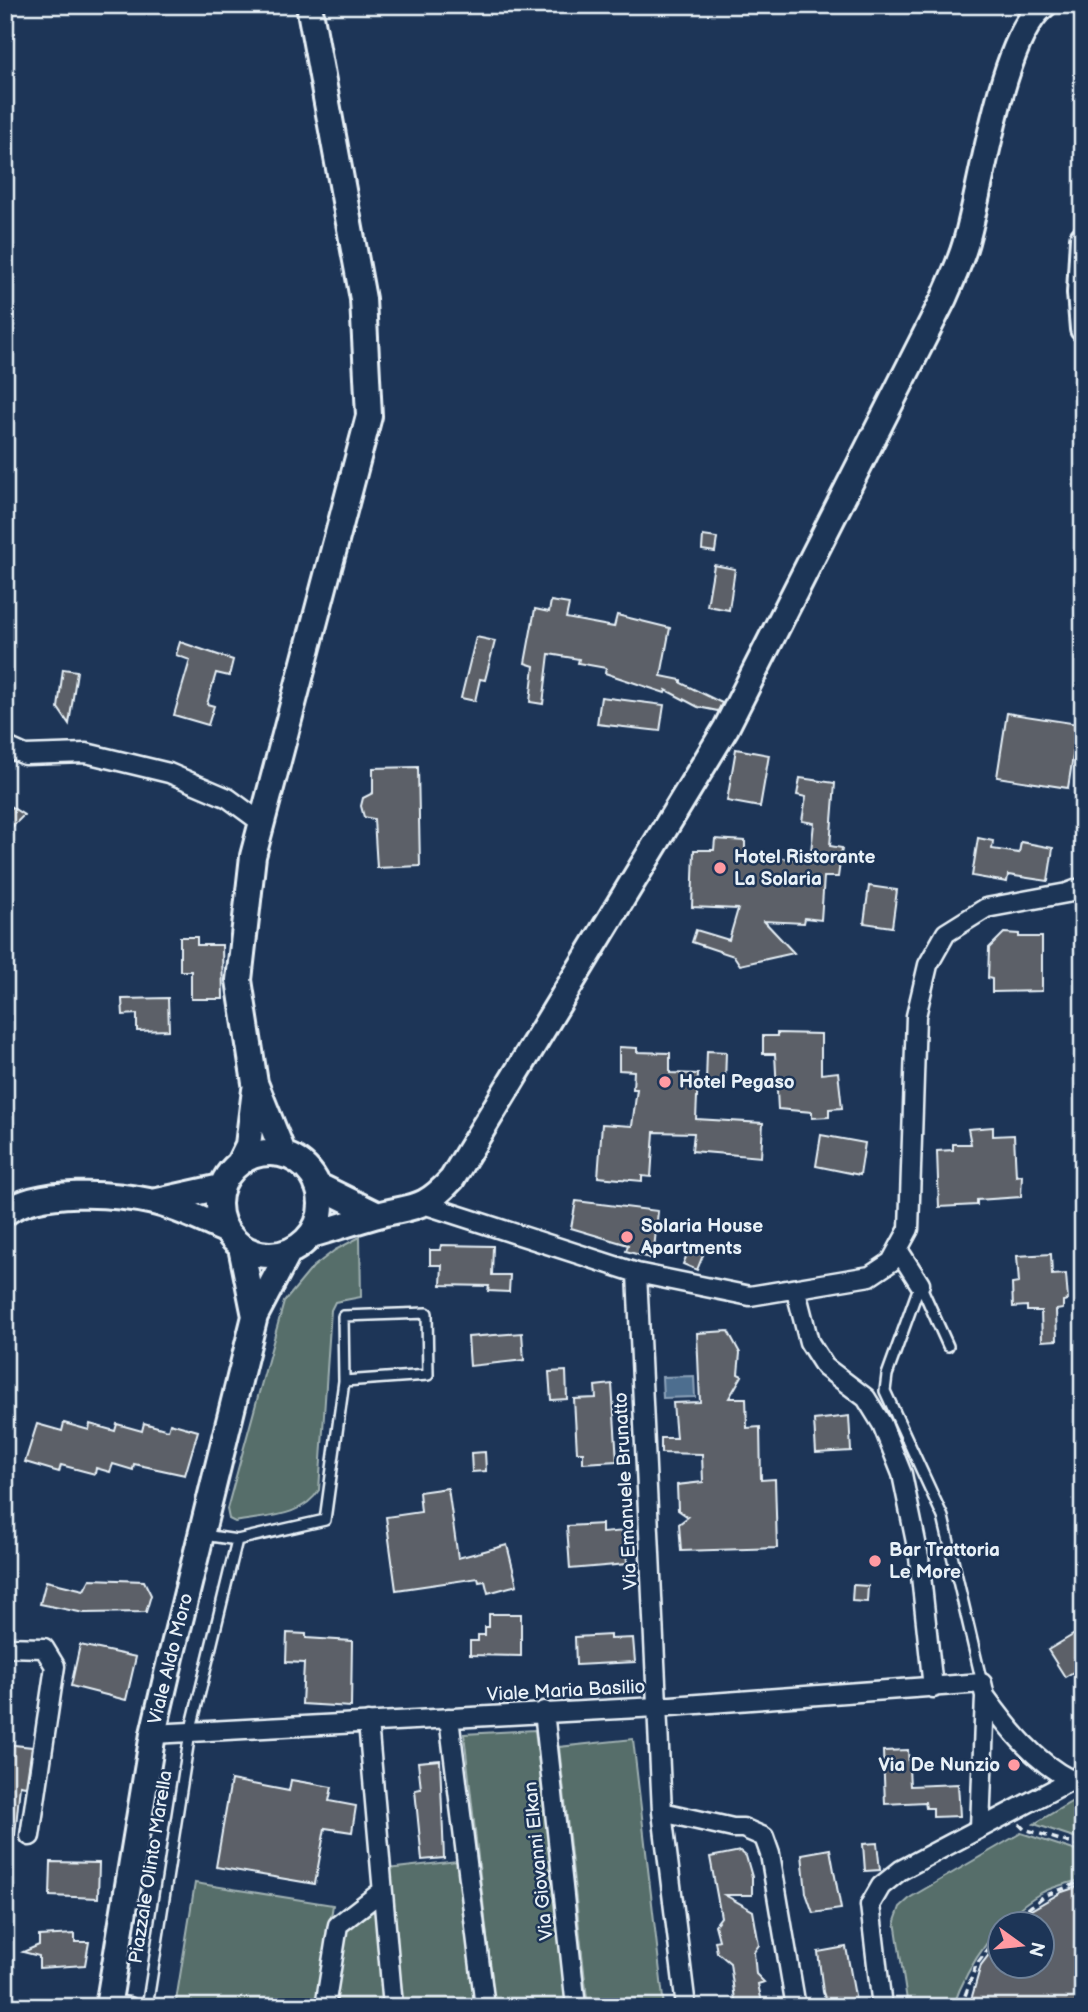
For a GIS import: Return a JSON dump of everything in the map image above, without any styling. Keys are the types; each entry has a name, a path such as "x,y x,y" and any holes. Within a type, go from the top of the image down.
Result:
{"main road":[{"path":"285,1155 255,1083 239,980 253,856 369,416 363,299 310,5"},
{"path":"153,1202 233,1239 256,1254 272,1256 288,1253 311,1236 423,1204 443,1188 460,1167 726,728 948,289 966,242 1010,63 1030,21 1044,5"},
{"path":"1083,238 1080,293 1083,329"},
{"path":"233,1239 219,1209 221,1187 239,1163 248,1144 255,1083"},
{"path":"239,1163 253,1156 269,1153 285,1155 298,1161 317,1185 378,1215"},
{"path":"311,1236 320,1211 317,1185"},
{"path":"6,1212 25,1201 49,1195 153,1202 221,1187"},
{"name":"Viale Aldo Moro","path":"233,1239 255,1316"},
{"name":"Viale Aldo Moro","path":"115,2006 153,1734 255,1316 288,1253"}],"street":[{"path":"5,746 25,755 86,753 109,761 169,773 228,798 262,822"},
{"path":"423,1204 637,1273 750,1297 870,1276 899,1251 911,1217 916,1016 928,965 946,933 986,908 1067,893 1083,887"},
{"path":"899,1251 919,1284"},
{"name":"Via Emanuele Brunatto","path":"637,1273 662,1812 686,2007"},
{"path":"796,1291 809,1342 825,1367 866,1398 881,1424 902,1474 919,1557 933,1689"},
{"path":"5,1647 44,1648 55,1666 30,1836"},
{"name":"Viale Maria Basilio","path":"153,1734 933,1689 983,1689"},
{"path":"983,1689 1013,1734 1053,1770 1077,1777"},
{"path":"980,1828 983,1689"},
{"name":"Via Giovanni Elkan","path":"544,1711 576,2007"},
{"path":"449,1718 485,2007"},
{"path":"369,1722 394,2007"},
{"path":"882,2007 870,1905 880,1886 901,1870 1077,1777"},
{"path":"662,1812 743,1828 764,1837 770,1854 796,2007"},
{"path":"325,2007 338,1925 382,1891"}],"lane":[{"path":"919,1284 948,1346"},
{"path":"919,1284 887,1375 885,1391 943,1517 983,1689"},
{"path":"201,1535 237,1540 325,1520 344,1381 343,1316 427,1313 428,1375 344,1381"},
{"name":"Piazzale Olinto Marella","path":"147,2007 190,1732 237,1540"}],"path":[{"path":"1012,1811 1024,1829 1083,1847"},
{"path":"1026,1910 1044,1896 1083,1881"},
{"path":"961,2007 976,1965 986,1952"}],"green space":[{"path":"360,1237 361,1297 335,1302 331,1310 319,1490 312,1499 293,1511 235,1522 229,1519 227,1509 284,1302 313,1267 335,1250"},
{"path":"535,1730 567,2007 495,2007 464,1734"},
{"path":"633,1739 664,2007 588,2007 559,1747"},
{"path":"1083,1795 1083,1840 1034,1824"},
{"path":"1021,1833 1083,1853 1083,1879 1046,1891 1017,1910 986,1910 986,1945 967,1974 953,2007 908,2007 895,1921 900,1907 911,1897"},
{"path":"457,1861 475,2007 404,2007 388,1869"},
{"path":"195,1883 333,1905 316,2007 214,2007 176,2001"},
{"path":"373,1907 377,1913 387,2007 332,2007 343,1930"}],"water":[{"path":"694,1376 695,1397 663,1398 662,1377"}],"building":[{"path":"703,536 717,538 715,552 702,550"},
{"path":"714,565 735,569 729,610 707,606"},
{"path":"551,601 569,604 566,618 614,627 617,615 670,628 661,676 681,680 681,683 722,703 718,711 698,707 666,690 665,693 605,673 606,668 578,663 579,659 549,654 543,704 530,702 534,666 525,663 535,609 549,612"},
{"path":"476,637 495,641 485,680 480,679 475,701 461,698"},
{"path":"180,642 233,660 229,676 216,673 207,704 214,706 208,725 174,715 190,660 176,655"},
{"path":"63,669 77,671 69,724 58,708"},
{"path":"601,697 664,705 660,731 597,724"},
{"path":"1007,713 1078,724 1068,788 997,777"},
{"path":"736,749 769,755 760,807 727,801"},
{"path":"418,767 420,866 377,868 374,819 364,817 361,806 363,798 373,793 373,768"},
{"path":"800,778 835,783 830,846 842,848 838,877 824,877 821,920 805,918 804,923 764,921 794,953 740,965 734,956 692,942 696,930 729,940 738,909 692,907 694,850 714,850 715,839 745,841 745,854 810,861 814,823 802,821 806,797 797,795"},
{"path":"5,803 24,815 5,834"},
{"path":"978,838 993,841 992,849 1019,853 1021,842 1053,848 1048,881 1008,875 1007,882 972,876"},
{"path":"869,886 897,890 892,927 864,923"},
{"path":"1004,933 1019,934 1019,937 1042,937 1042,991 992,992 992,979 988,978 989,948"},
{"path":"180,937 197,937 197,945 222,945 223,999 191,999 191,971 180,971"},
{"path":"168,998 169,1030 137,1031 137,1014 123,1015 122,999"},
{"path":"777,1033 821,1034 821,1074 838,1072 842,1108 829,1109 829,1117 812,1118 812,1112 778,1109 775,1054 763,1054 763,1036 777,1036"},
{"path":"619,1047 637,1048 637,1052 670,1053 670,1073 698,1074 696,1119 763,1123 761,1157 692,1151 694,1133 654,1132 651,1177 642,1176 642,1181 598,1177 602,1124 632,1126 637,1089 633,1089 634,1071 619,1070"},
{"path":"707,1051 726,1052 725,1084 706,1083"},
{"path":"993,1127 993,1136 1014,1135 1016,1176 1022,1175 1021,1197 977,1200 977,1205 939,1207 937,1151 953,1150 953,1144 971,1144 968,1129"},
{"path":"821,1135 865,1143 860,1175 816,1166"},
{"name":"Solaria House Apartments","path":"576,1201 658,1211 653,1259 626,1251 628,1245 571,1228"},
{"path":"441,1245 493,1246 492,1275 510,1275 509,1292 488,1291 489,1286 441,1285 442,1265 430,1265 430,1250 440,1250"},
{"path":"689,1250 703,1255 697,1270 683,1264"},
{"path":"1051,1254 1052,1275 1066,1274 1068,1300 1063,1301 1063,1309 1056,1310 1057,1340 1042,1341 1041,1311 1027,1311 1027,1306 1013,1307 1012,1284 1019,1283 1017,1256"},
{"path":"728,1331 740,1353 738,1374 742,1376 729,1398 746,1398 747,1428 760,1427 761,1480 775,1479 777,1548 681,1551 679,1524 688,1517 678,1510 677,1485 703,1482 702,1454 661,1453 661,1438 676,1438 673,1403 700,1402 697,1333"},
{"path":"522,1333 524,1360 470,1366 468,1337"},
{"path":"566,1371 567,1399 551,1400 549,1372"},
{"path":"612,1384 617,1461 583,1463 583,1452 577,1452 574,1399 596,1398 595,1386"},
{"path":"849,1416 851,1451 816,1453 814,1420"},
{"path":"64,1423 89,1430 90,1424 115,1431 117,1424 142,1431 144,1423 168,1430 170,1423 198,1431 185,1475 134,1464 133,1470 113,1464 110,1472 96,1468 95,1474 61,1465 59,1472 25,1462 37,1424 62,1431"},
{"path":"485,1452 486,1471 472,1472 471,1453"},
{"path":"448,1488 458,1558 507,1545 517,1585 488,1593 485,1581 479,1582 478,1578 396,1590 386,1517 421,1512 419,1492"},
{"path":"602,1524 602,1533 625,1531 627,1564 570,1569 567,1526"},
{"path":"90,1579 144,1581 151,1595 146,1612 84,1613 40,1604 46,1581 84,1590"},
{"path":"853,1585 868,1586 867,1602 852,1601"},
{"path":"489,1614 521,1614 521,1656 470,1655 470,1641 478,1641 478,1635 485,1635 485,1627 489,1627"},
{"path":"1083,1629 1083,1666 1065,1677 1048,1650"},
{"path":"287,1633 306,1634 306,1638 352,1641 351,1707 302,1704 304,1663 286,1662"},
{"path":"610,1635 610,1639 633,1638 635,1662 576,1665 575,1637"},
{"path":"80,1645 136,1657 126,1700 71,1686"},
{"path":"5,1744 32,1747 26,1786 20,1785 15,1835 5,1835"},
{"path":"908,1750 910,1786 958,1784 960,1816 933,1817 933,1808 926,1808 925,1802 885,1804 883,1751"},
{"path":"440,1760 444,1858 422,1860 415,1790 421,1789 418,1762"},
{"path":"231,1780 289,1791 291,1780 332,1787 329,1801 356,1806 352,1832 325,1828 315,1884 216,1867"},
{"path":"877,1843 880,1870 865,1871 863,1844"},
{"path":"830,1849 841,1909 813,1913 806,1893 802,1854"},
{"path":"740,1851 746,1856 752,1877 752,1895 725,1895 753,1911 759,1945 754,1952 756,1974 764,1982 758,1984 763,2007 736,2007 730,1963 717,1952 715,1941 719,1940 715,1925 721,1917 710,1857"},
{"path":"51,1862 99,1863 98,1898 50,1896"},
{"path":"1083,1885 1083,2007 969,2007 981,1965 986,1958 986,1980 1056,1980 1056,1910 1031,1910 1062,1892"},
{"path":"75,1934 75,1942 89,1942 85,1965 39,1968 39,1956 23,1952 39,1945 39,1936"},
{"path":"846,1947 857,2007 828,2007 823,1992 818,1952"}],"place":[{"name":"Hotel Ristorante La Solaria","path":"720,868"},
{"name":"Hotel Pegaso","path":"665,1082"},
{"name":"Solaria House Apartments","path":"627,1237"},
{"name":"Bar Trattoria Le More","path":"875,1561"},
{"name":"Via De Nunzio","path":"1014,1765"}]}
